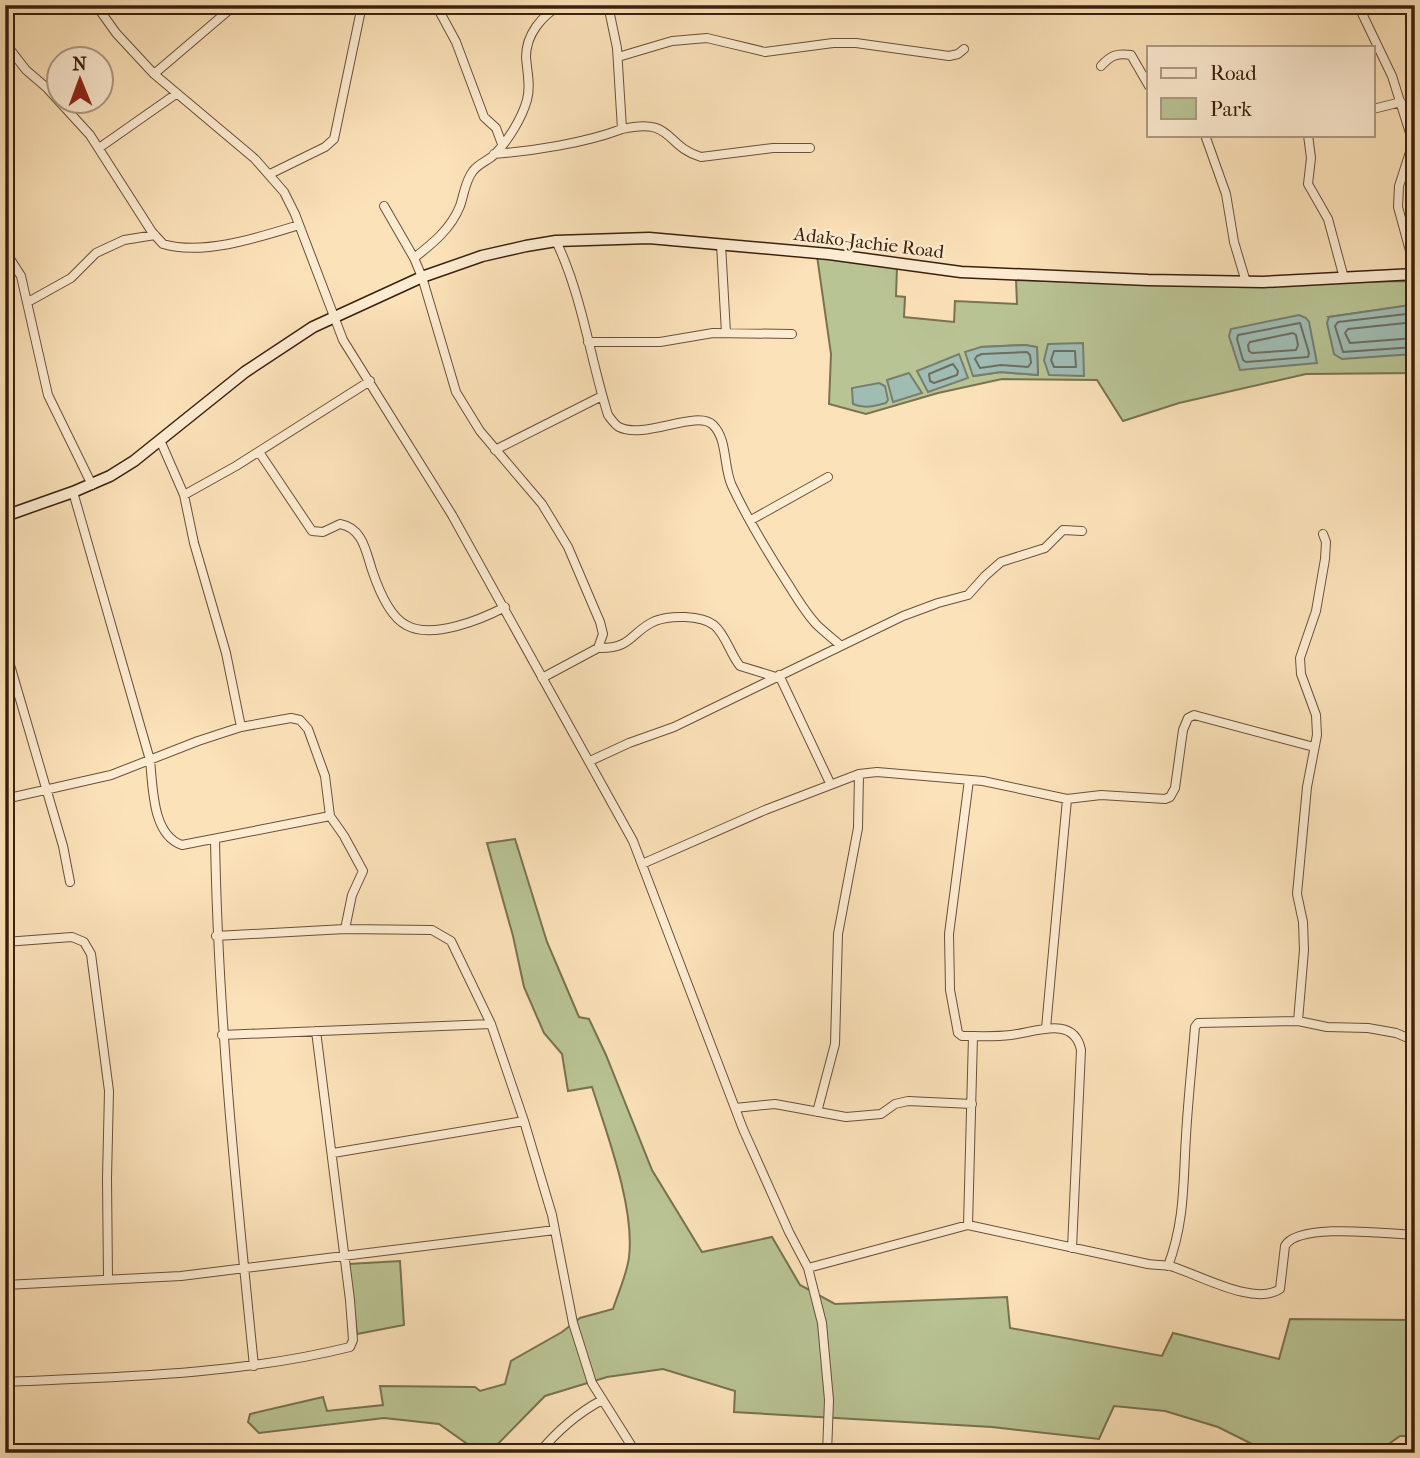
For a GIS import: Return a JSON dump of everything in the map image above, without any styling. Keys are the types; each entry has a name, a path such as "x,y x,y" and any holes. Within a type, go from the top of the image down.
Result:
{"street":[{"path":"110,5 99,8 116,33 154,74 219,127 270,174 284,192 343,340 452,515 633,841 735,1108 789,1232 808,1268 822,1323 829,1400 827,1453"},
{"path":"154,74 235,5"},
{"path":"436,5 456,42 484,117 496,128 502,144"},
{"path":"414,258 452,222 460,208 470,175 502,144 528,98 526,57 533,32 543,18 560,5"},
{"path":"608,5 618,57 622,129"},
{"path":"1358,5 1392,76 1412,146 1399,186 1398,207 1415,269"},
{"path":"270,174 325,147 334,139 361,10"},
{"path":"618,57 672,41 707,38 765,52 832,43 856,43 949,56 964,49"},
{"path":"5,43 26,70 47,88 99,148 155,235 166,245 222,245 299,225"},
{"path":"1101,66 1108,58 1118,53 1131,55 1147,83"},
{"path":"99,148 176,94"},
{"path":"1374,109 1401,102"},
{"path":"494,154 520,152 602,136 640,125 658,128 691,154 701,157 773,148 810,148"},
{"path":"1205,136 1226,194 1234,242 1246,282"},
{"path":"1308,136 1311,158 1308,184 1328,219 1344,278"},
{"path":"384,206 422,277 456,392 465,409 495,450 542,504 568,547 600,622 603,634 598,648"},
{"path":"28,302 71,278 96,253 124,240 155,235"},
{"name":"Adako-Jachie Road","path":"5,516 92,485 134,461 285,344 333,317 422,277 482,256 556,241 649,239 721,244 830,254 961,272 1246,282 1415,274"},
{"path":"556,241 564,257 608,415 618,426 629,429 657,429 694,420 705,420 712,424 722,440 726,468 732,485 769,553 814,622 840,645"},
{"path":"721,244 726,333"},
{"path":"5,251 21,276 48,395 92,485"},
{"path":"588,342 660,342 726,333 792,334"},
{"path":"184,495 210,482 370,382"},
{"path":"495,450 602,396"},
{"path":"160,440 184,495 194,543 226,653 241,727"},
{"path":"259,452 312,531 323,532 340,524 355,531 362,541 376,583 404,625 418,629 466,625 505,607"},
{"path":"751,520 828,477"},
{"path":"73,492 150,760 156,806 163,829 173,842 182,845 330,816"},
{"path":"590,761 628,743 674,727 904,616 968,595 1001,562 1045,548 1063,530 1082,531"},
{"path":"1298,1021 1304,950 1303,922 1297,894 1307,787 1317,735 1316,715 1301,674 1300,658 1316,611 1325,559 1326,542 1322,534"},
{"path":"542,678 598,648 625,644 657,621 673,618 704,620 713,624 720,632 740,666 778,676 830,783"},
{"path":"5,648 63,846 70,882"},
{"path":"642,864 830,783 859,774 877,772 969,780 1067,799 1101,795 1159,800 1170,797 1175,789 1185,723 1194,715 1314,747"},
{"path":"5,799 111,775 241,727 290,718 300,720 308,729 325,776 330,816 363,870 352,895 345,929"},
{"path":"817,1112 835,1044 838,934 858,828 859,774"},
{"path":"969,780 949,934 950,990 958,1033 962,1036 1012,1035 1046,1028 1072,1033 1079,1040 1081,1051 1072,1248"},
{"path":"1046,1028 1067,799"},
{"path":"215,839 216,936 222,1035 254,1366"},
{"path":"216,936 345,929 432,930 451,941 491,1024 524,1121 555,1230 573,1323 592,1383 636,1453"},
{"path":"5,942 72,937 84,943 91,954 109,1091 108,1279"},
{"path":"1168,1266 1178,1239 1182,1208 1188,1100 1195,1027 1198,1023 1298,1021 1327,1027 1368,1028 1396,1033 1415,1041"},
{"path":"222,1035 491,1024"},
{"path":"5,1382 122,1377 254,1366 350,1347 353,1340 351,1300 316,1031"},
{"path":"968,1224 973,1036"},
{"path":"735,1108 775,1104 846,1116 868,1116 881,1114 895,1104 908,1101 972,1104"},
{"path":"333,1153 524,1121"},
{"path":"808,1268 968,1224 1148,1264 1168,1266 1227,1288 1271,1293 1280,1289 1286,1246 1295,1236 1338,1231 1415,1235"},
{"path":"5,1285 181,1276 555,1230"},
{"path":"539,1453 578,1415 602,1400"}],"green space":[{"path":"817,256 897,267 896,296 905,297 904,317 954,322 955,301 1017,304 1016,280 1164,284 1415,281 1415,307 1329,317 1413,354 1415,352 1415,373 1306,374 1179,403 1123,421 1097,380 1002,379 938,393 866,414 829,404 831,354","holes":["981,347 1037,347 1038,375 1001,372 974,376"]},
{"path":"515,839 547,942 579,1017 589,1019 652,1170 702,1252 772,1237 800,1285 835,1304 1007,1297 1010,1328 1162,1356 1173,1333 1279,1359 1290,1319 1415,1320 1415,1436 1400,1436 1376,1453 1270,1453 1218,1427 1165,1411 1114,1406 1099,1439 992,1427 734,1412 735,1391 663,1369 607,1377 545,1396 489,1453 480,1453 439,1424 384,1418 259,1433 248,1422 250,1414 323,1397 327,1411 383,1405 380,1386 475,1387 480,1391 505,1384 511,1361 562,1332 580,1318 613,1309 629,1257 630,1238 624,1194 592,1087 568,1091 562,1054 544,1033 524,987 487,843"},
{"path":"400,1261 404,1325 357,1334 349,1264"}],"water":[{"path":"1410,305 1415,307 1414,354 1342,359 1334,354 1327,323 1329,317"},
{"path":"1299,315 1309,322 1317,363 1240,370 1229,336 1231,329"},
{"path":"1083,343 1084,376 1049,375 1044,360 1048,344"},
{"path":"981,347 1037,347 1038,375 1001,372 973,376 965,352"},
{"path":"959,354 968,378 928,392 917,371"},
{"path":"909,373 922,393 893,402 887,380"},
{"path":"879,383 885,386 888,400 886,403 866,407 853,404 852,388"}]}
